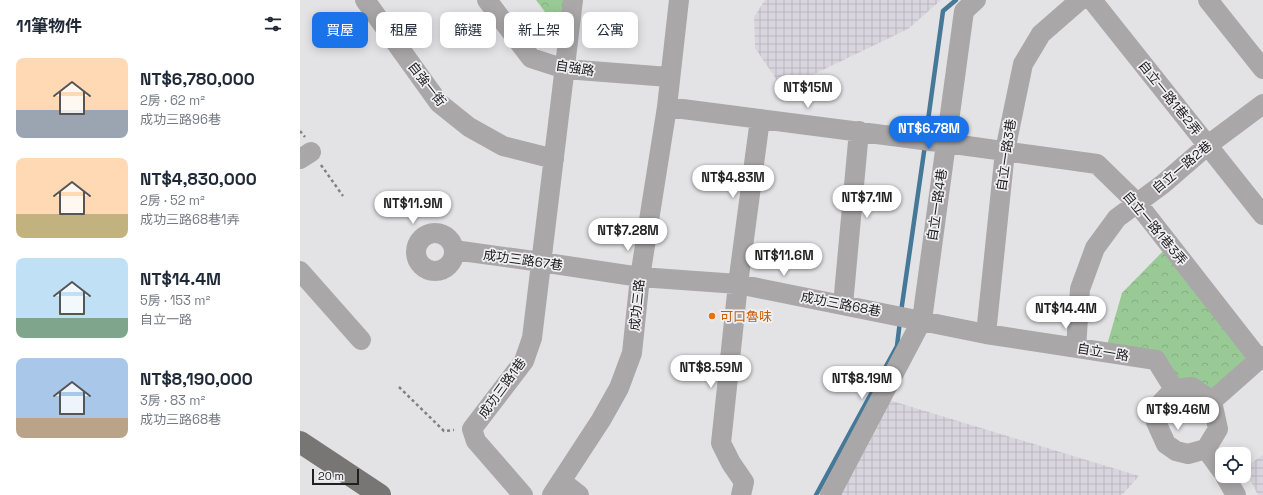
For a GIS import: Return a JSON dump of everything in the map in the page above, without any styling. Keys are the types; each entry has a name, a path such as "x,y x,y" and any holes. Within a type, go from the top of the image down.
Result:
{"main road":[{"path":"300,442 380,495"}],"street":[{"name":"自強一街","path":"365,0 439,103 468,127 503,146 554,159"},
{"name":"自強路","path":"487,0 531,58 565,69 669,77"},
{"name":"成功三路1巷","path":"523,495 476,441 472,428 524,361 532,338 573,0"},
{"name":"成功三路","path":"557,488 601,420 619,388 632,353 640,277 667,107 669,77 679,0"},
{"name":"自立一路4巷","path":"922,320 964,11 976,0"},
{"name":"自立一路3巷","path":"986,334 1005,151 1022,64 1040,34 1080,0"},
{"name":"自立一路1巷2弄","path":"1092,0 1263,214"},
{"path":"1208,0 1263,69"},
{"name":"自立一路2巷","path":"1076,348 1080,289 1095,248 1117,218 1163,184 1208,145 1263,104"},
{"name":"自立一路1巷3弄","path":"667,107 859,131 1097,164 1137,203 1261,357"},
{"path":"741,495 744,482 731,463 721,443 738,284 760,119"},
{"path":"843,304 859,131"},
{"name":"成功三路67巷","path":"454,250 640,277"},
{"path":"300,271 361,340"},
{"name":"成功三路68巷","path":"640,277 738,284 922,320"},
{"path":"830,495 922,320"},
{"name":"自立一路","path":"922,320 986,334 1156,360 1174,389"},
{"path":"1212,401 1261,357"},
{"path":"1192,387 1212,401 1218,429 1206,449 1188,454 1176,451 1166,444 1156,422 1160,404 1174,389 1192,387"},
{"path":"1206,449 1215,462"},
{"path":"1229,483 1236,495"},
{"path":"557,488 579,495"}],"path":[{"path":"399,387 444,431 472,428"}],"shaded area":[{"path":"765,0 941,0 908,29 783,89 755,48 754,17"},
{"path":"889,400 1139,476 1122,495 839,495"},
{"path":"1263,455 1263,495 1258,495 1251,482 1251,463"}],"green space":[{"path":"536,0 568,0 566,12 545,12"},
{"path":"1169,245 1259,359 1212,401 1174,389 1156,360 1105,352 1122,293"}],"waterway":[{"path":"926,135 943,11 956,0"},
{"path":"901,312 925,145"},
{"path":"816,495 897,346 900,321"}],"place":[{"name":"可口魯味","path":"712,316"}]}
